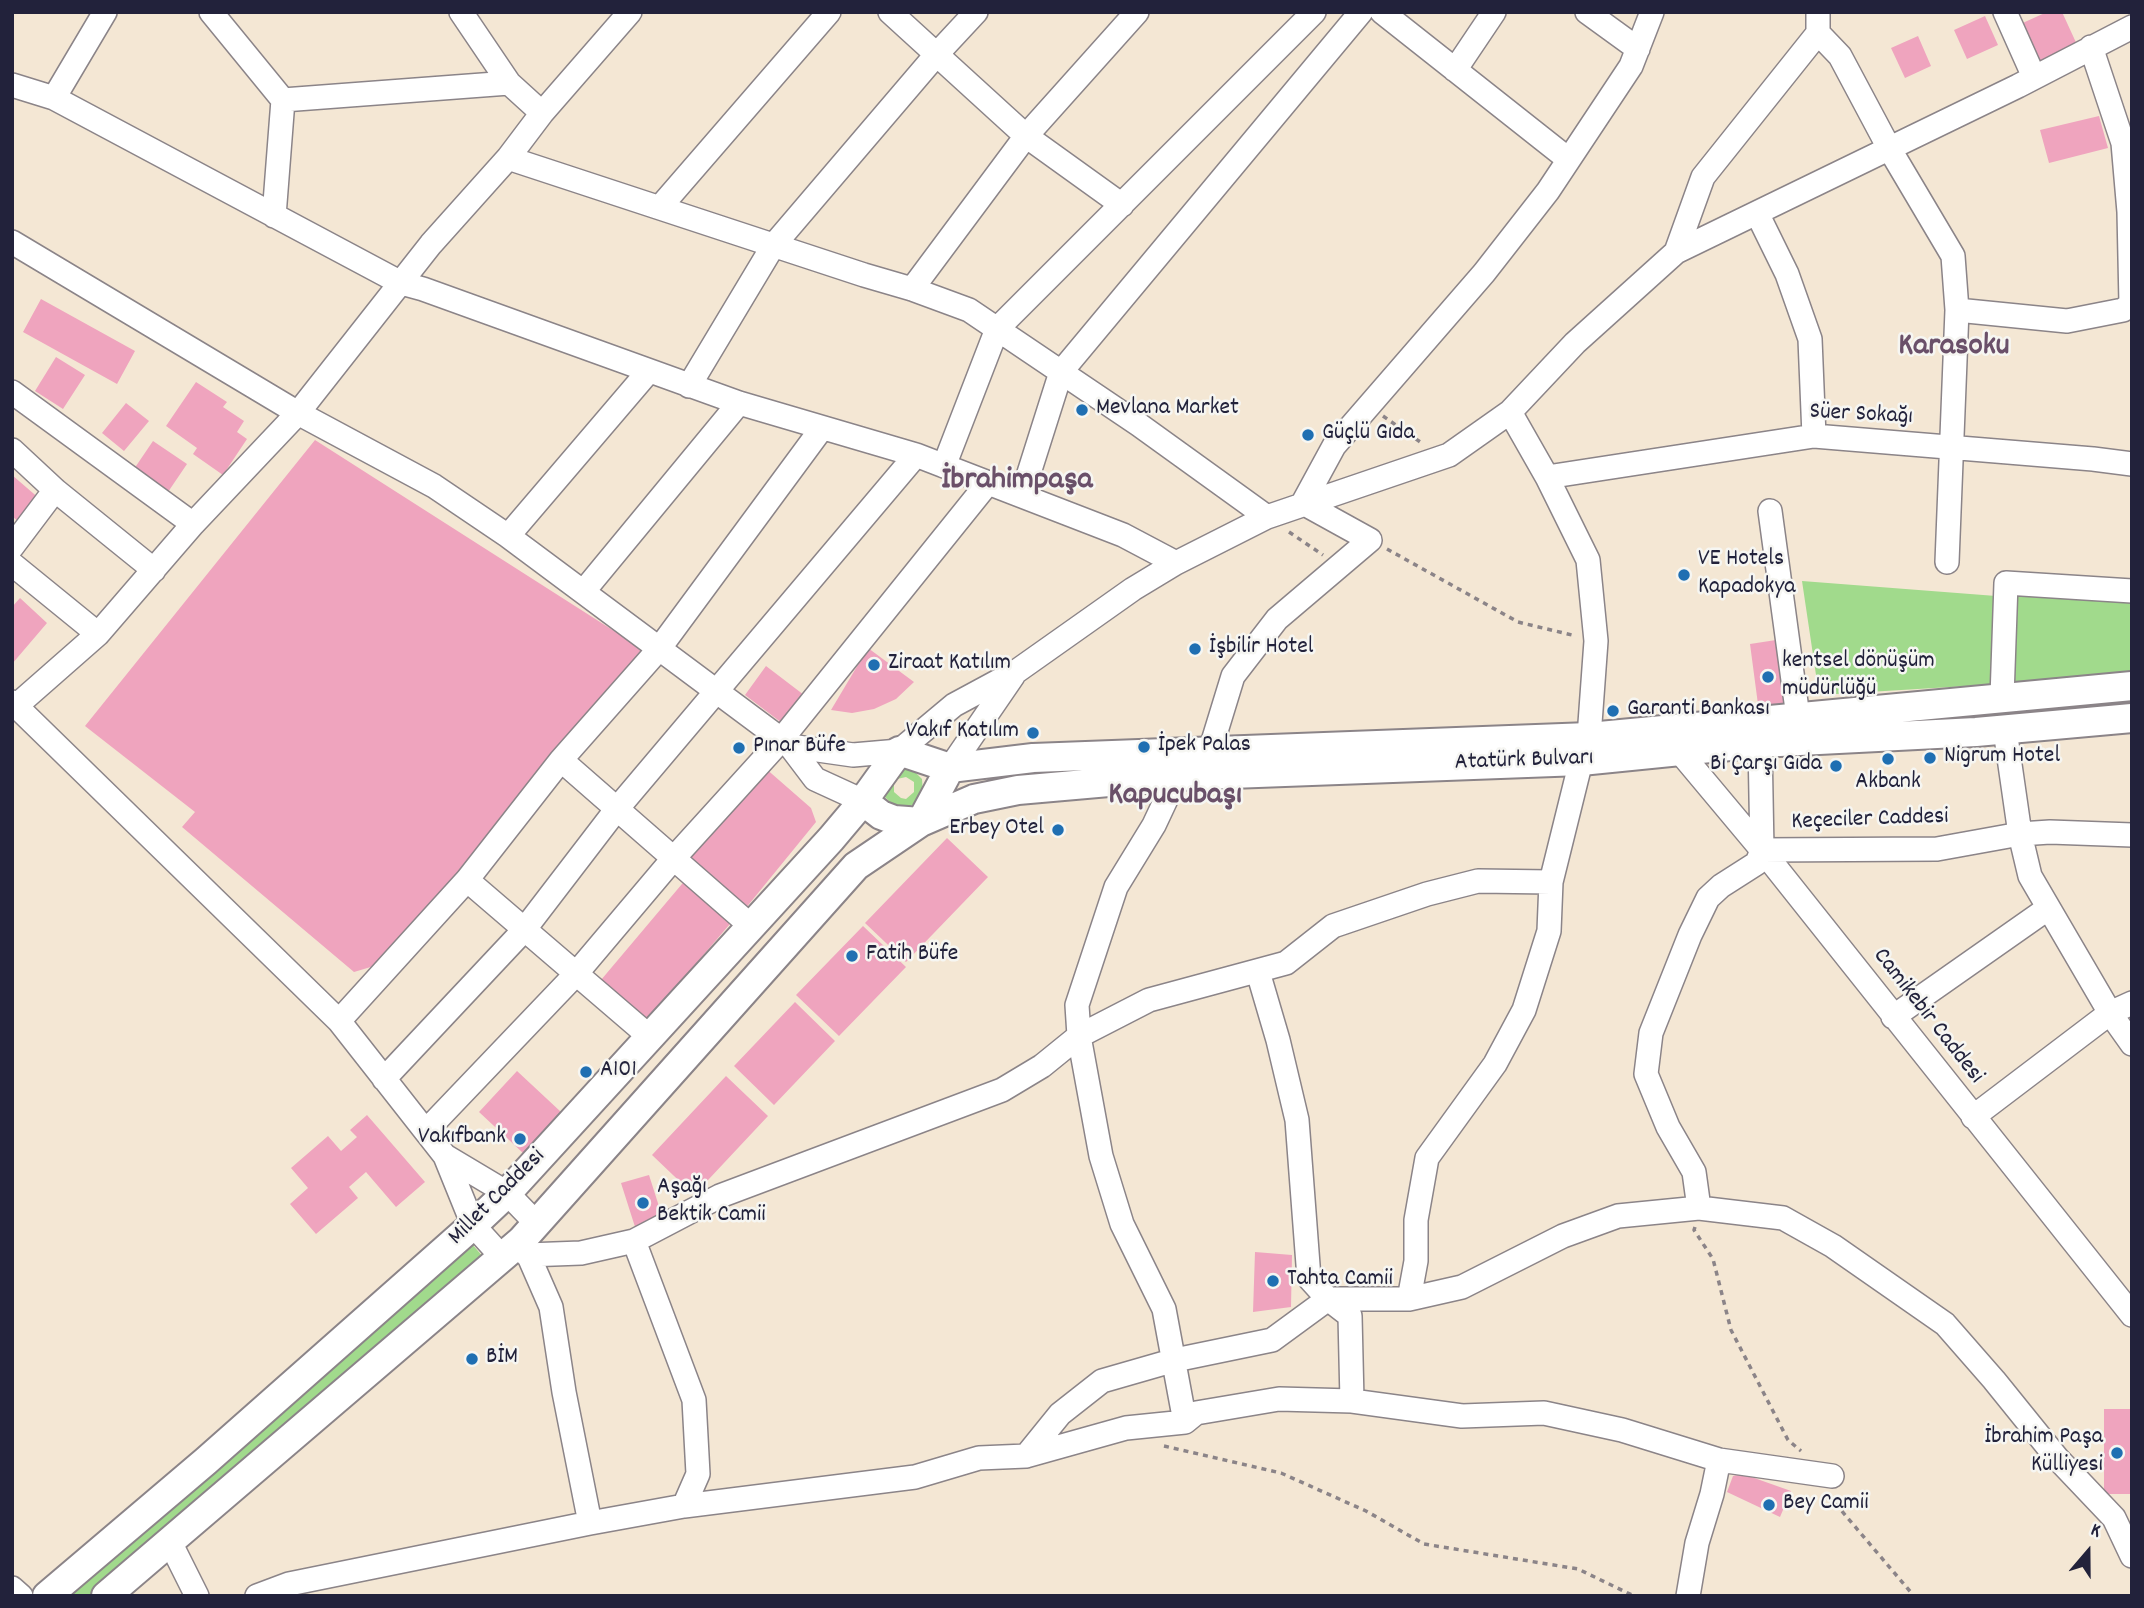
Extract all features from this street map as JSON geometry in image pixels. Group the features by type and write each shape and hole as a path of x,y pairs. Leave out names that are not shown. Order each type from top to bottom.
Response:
{"main road":[{"name":"Atatürk Bulvarı","path":"921,822 974,799 1017,790 1177,776 1585,749 1798,716 2132,686"},
{"path":"2002,697 2006,730"},
{"name":"Atatürk Bulvarı","path":"950,768 1033,758 1210,751 1585,749 1680,752 1760,743 2006,730 2132,718"},
{"path":"899,751 950,768"},
{"name":"Millet Caddesi","path":"47,1596 206,1461 507,1193 831,839 899,751"},
{"name":"Millet Caddesi","path":"106,1596 522,1244 860,862 921,822 950,768"},
{"path":"863,801 881,815 894,820 921,822"}],"street":[{"path":"54,98 105,12"},
{"path":"211,12 283,100 274,216"},
{"path":"461,12 509,83 542,113"},
{"path":"631,12 542,113 508,158 431,243 298,413 193,524 99,634 14,705 339,1021 445,1156 473,1225 522,1244 581,1253 634,1241 720,1196 1002,1090 1042,1066 1079,1036 1149,1000 1286,963 1333,926 1427,894 1478,881 1551,882"},
{"path":"661,206 829,12"},
{"path":"890,12 1026,136 1122,205"},
{"path":"689,386 773,246 976,12"},
{"path":"912,289 1026,136 1137,12"},
{"path":"944,466 997,329 1314,12"},
{"path":"1022,495 1060,372 1361,12"},
{"path":"1382,12 1568,159"},
{"path":"1455,70 1494,12"},
{"path":"1587,12 1638,49"},
{"path":"1303,503 1334,446 1485,273 1548,191 1631,66 1652,12"},
{"path":"2005,12 2034,78"},
{"path":"1676,252 1703,177 1818,23 1840,56 1889,148 1952,256 1957,310 1947,562"},
{"path":"785,743 853,755 899,751 954,705 1017,671 1133,589 1176,564 1267,517 1449,455 1510,412 1575,344 1676,252 2034,78 2091,47 2123,23"},
{"path":"1957,310 2067,321 2123,310 2131,304 2129,212 2123,143 2091,47"},
{"path":"283,100 509,83"},
{"path":"12,85 54,98 401,283 739,403 916,455 1123,535 1176,564"},
{"path":"508,158 661,206 969,310 1138,424 1267,517"},
{"path":"1757,213 1787,274 1811,339 1814,436"},
{"path":"12,242 298,413 434,486 508,536 785,743 815,779 863,801"},
{"path":"508,536 648,372"},
{"path":"12,393 193,524"},
{"path":"583,592 739,403"},
{"path":"1409,1299 1416,1261 1416,1220 1427,1158 1495,1064 1524,1010 1549,931 1551,882 1585,749 1597,640 1588,560 1547,477 1510,412"},
{"path":"339,1021 467,880 561,760 659,649 822,428"},
{"name":"Süer Sokağı","path":"1547,477 1814,436 2132,464"},
{"path":"12,450 54,490 153,570"},
{"path":"384,1079 524,930 616,810 916,455"},
{"path":"425,1131 575,975 673,859 785,743 987,484"},
{"path":"12,547 54,490"},
{"path":"1210,751 1233,676 1277,619 1370,540 1303,503"},
{"path":"1770,511 1798,716"},
{"path":"12,564 99,634"},
{"path":"2002,697 2006,583 2132,591"},
{"path":"950,768 1017,671"},
{"path":"2006,730 2020,834 2030,876 2109,1013 2132,1044"},
{"path":"1699,1208 1694,1172 1668,1127 1646,1074 1651,1033 1690,935 1708,898 1721,886 1757,863 1762,850 1760,743"},
{"name":"Camikebir Caddesi","path":"1680,752 1762,850 2131,1315"},
{"path":"561,760 751,926"},
{"path":"1177,776 1154,825 1116,887 1077,1005 1079,1036 1101,1156 1122,1224 1164,1310 1185,1422"},
{"name":"Keçeciler Caddesi","path":"1762,850 1937,849 2020,834 2050,832 2132,835"},
{"path":"467,880 650,1037"},
{"path":"1893,1017 2047,909"},
{"path":"1258,972 1297,1120 1309,1278 1328,1299 1350,1317 1352,1401"},
{"path":"1973,1117 2109,1013 2132,1003"},
{"path":"445,1156 507,1193 522,1244 551,1307 564,1392 590,1523"},
{"path":"1026,1456 1060,1414 1102,1381 1175,1360 1272,1340 1328,1299 1409,1299 1462,1287 1563,1236 1618,1216 1699,1208 1783,1219 1833,1246 1945,1324 2057,1458 2115,1518 2132,1556"},
{"path":"634,1241 694,1399 698,1475 684,1506"},
{"path":"257,1596 289,1584 590,1523 684,1506 915,1477 979,1458 1026,1456 1126,1428 1185,1422 1196,1413 1279,1399 1352,1401 1462,1416 1544,1413 1622,1430 1720,1460 1832,1476"},
{"path":"1688,1596 1697,1542 1720,1460"},
{"path":"170,1542 197,1596"},
{"path":"12,1588 21,1596"}],"path":[{"path":"1370,406 1441,457"},
{"path":"1267,517 1339,565"},
{"path":"1370,540 1518,622 1597,640"},
{"path":"1699,1208 1694,1230 1713,1259 1731,1330 1788,1440 1805,1455"},
{"path":"1163,1445 1281,1473 1367,1511 1424,1544 1578,1569 1634,1596"},
{"path":"1832,1476 1829,1496 1914,1596"}],"green space":[{"path":"1802,581 1996,596 2132,600 2132,676 1819,695"},
{"path":"898,768 912,769 922,779 923,794 908,808 894,806 884,796 883,790","holes":["906,777 914,782 914,792 906,799 894,792 897,779"]},
{"path":"472,1244 484,1258 94,1596 70,1596 282,1412"}],"building":[{"path":"2047,12 2062,12 2079,49 2036,69 2016,26"},
{"path":"1985,16 1998,45 1967,59 1954,30"},
{"path":"1918,36 1931,66 1905,78 1891,48"},
{"path":"2099,116 2108,148 2049,163 2040,130"},
{"path":"41,299 135,351 117,384 23,332"},
{"path":"56,357 85,375 63,409 35,391"},
{"path":"196,382 227,402 223,407 244,421 237,432 247,439 223,475 193,454 197,448 166,426"},
{"path":"126,403 149,421 124,451 102,433"},
{"path":"315,440 647,652 384,963 354,972 182,827 195,812 85,726"},
{"path":"153,441 187,464 168,492 134,469"},
{"path":"12,475 41,500 20,523 12,516"},
{"path":"20,598 47,623 12,664 12,607"},
{"name":"kentsel dönüşüm müdürlüğü","path":"1776,640 1785,709 1759,712 1750,644"},
{"name":"Ziraat Katılım","path":"868,648 914,682 896,699 874,709 852,713 831,710"},
{"path":"766,666 804,695 782,723 745,695"},
{"path":"764,767 811,808 816,822 745,909 687,862"},
{"path":"947,838 988,877 906,962 865,923"},
{"path":"687,878 735,918 648,1020 601,980"},
{"path":"863,926 906,967 839,1036 796,995"},
{"path":"795,1002 835,1041 774,1105 734,1066"},
{"path":"517,1071 561,1112 523,1153 479,1112"},
{"path":"726,1076 768,1116 694,1195 652,1155"},
{"path":"367,1115 425,1182 396,1207 366,1172 349,1187 358,1198 316,1234 290,1204 308,1188 291,1168 328,1136 341,1151 357,1137 350,1130"},
{"name":"Aşağı Bektik Camii","path":"649,1175 664,1222 636,1230 621,1183"},
{"name":"Tahta Camii","path":"1255,1252 1292,1255 1291,1307 1253,1312"},
{"name":"İbrahim Paşa Külliyesi","path":"2104,1409 2132,1409 2132,1494 2104,1494"},
{"name":"Bey Camii","path":"1743,1474 1791,1491 1780,1517 1727,1492 1733,1476"}],"place":[{"name":"Mevlana Market","path":"1082,410"},
{"name":"Güçlü Gıda","path":"1308,435"},
{"name":"VE Hotels Kapadokya","path":"1684,575"},
{"name":"İşbilir Hotel","path":"1195,649"},
{"name":"Ziraat Katılım","path":"874,665"},
{"name":"kentsel dönüşüm müdürlüğü","path":"1768,677"},
{"name":"Garanti Bankası","path":"1613,711"},
{"name":"Vakıf Katılım","path":"1033,733"},
{"name":"İpek Palas","path":"1144,747"},
{"name":"Pınar Büfe","path":"739,748"},
{"name":"Nigrum Hotel","path":"1930,758"},
{"name":"Akbank","path":"1888,759"},
{"name":"Bi Çarşı Gıda","path":"1836,766"},
{"name":"Erbey Otel","path":"1058,830"},
{"name":"Fatih Büfe","path":"852,956"},
{"name":"A101","path":"586,1072"},
{"name":"Vakıfbank","path":"520,1139"},
{"name":"Aşağı Bektik Camii","path":"643,1203"},
{"name":"Tahta Camii","path":"1273,1281"},
{"name":"BİM","path":"472,1359"},
{"name":"İbrahim Paşa Külliyesi","path":"2117,1453"},
{"name":"Bey Camii","path":"1769,1505"}],"district":[{"name":"Karasoku","path":"1954,349"},
{"name":"İbrahimpaşa","path":"1017,483"},
{"name":"Kapucubaşı","path":"1175,798"}]}
